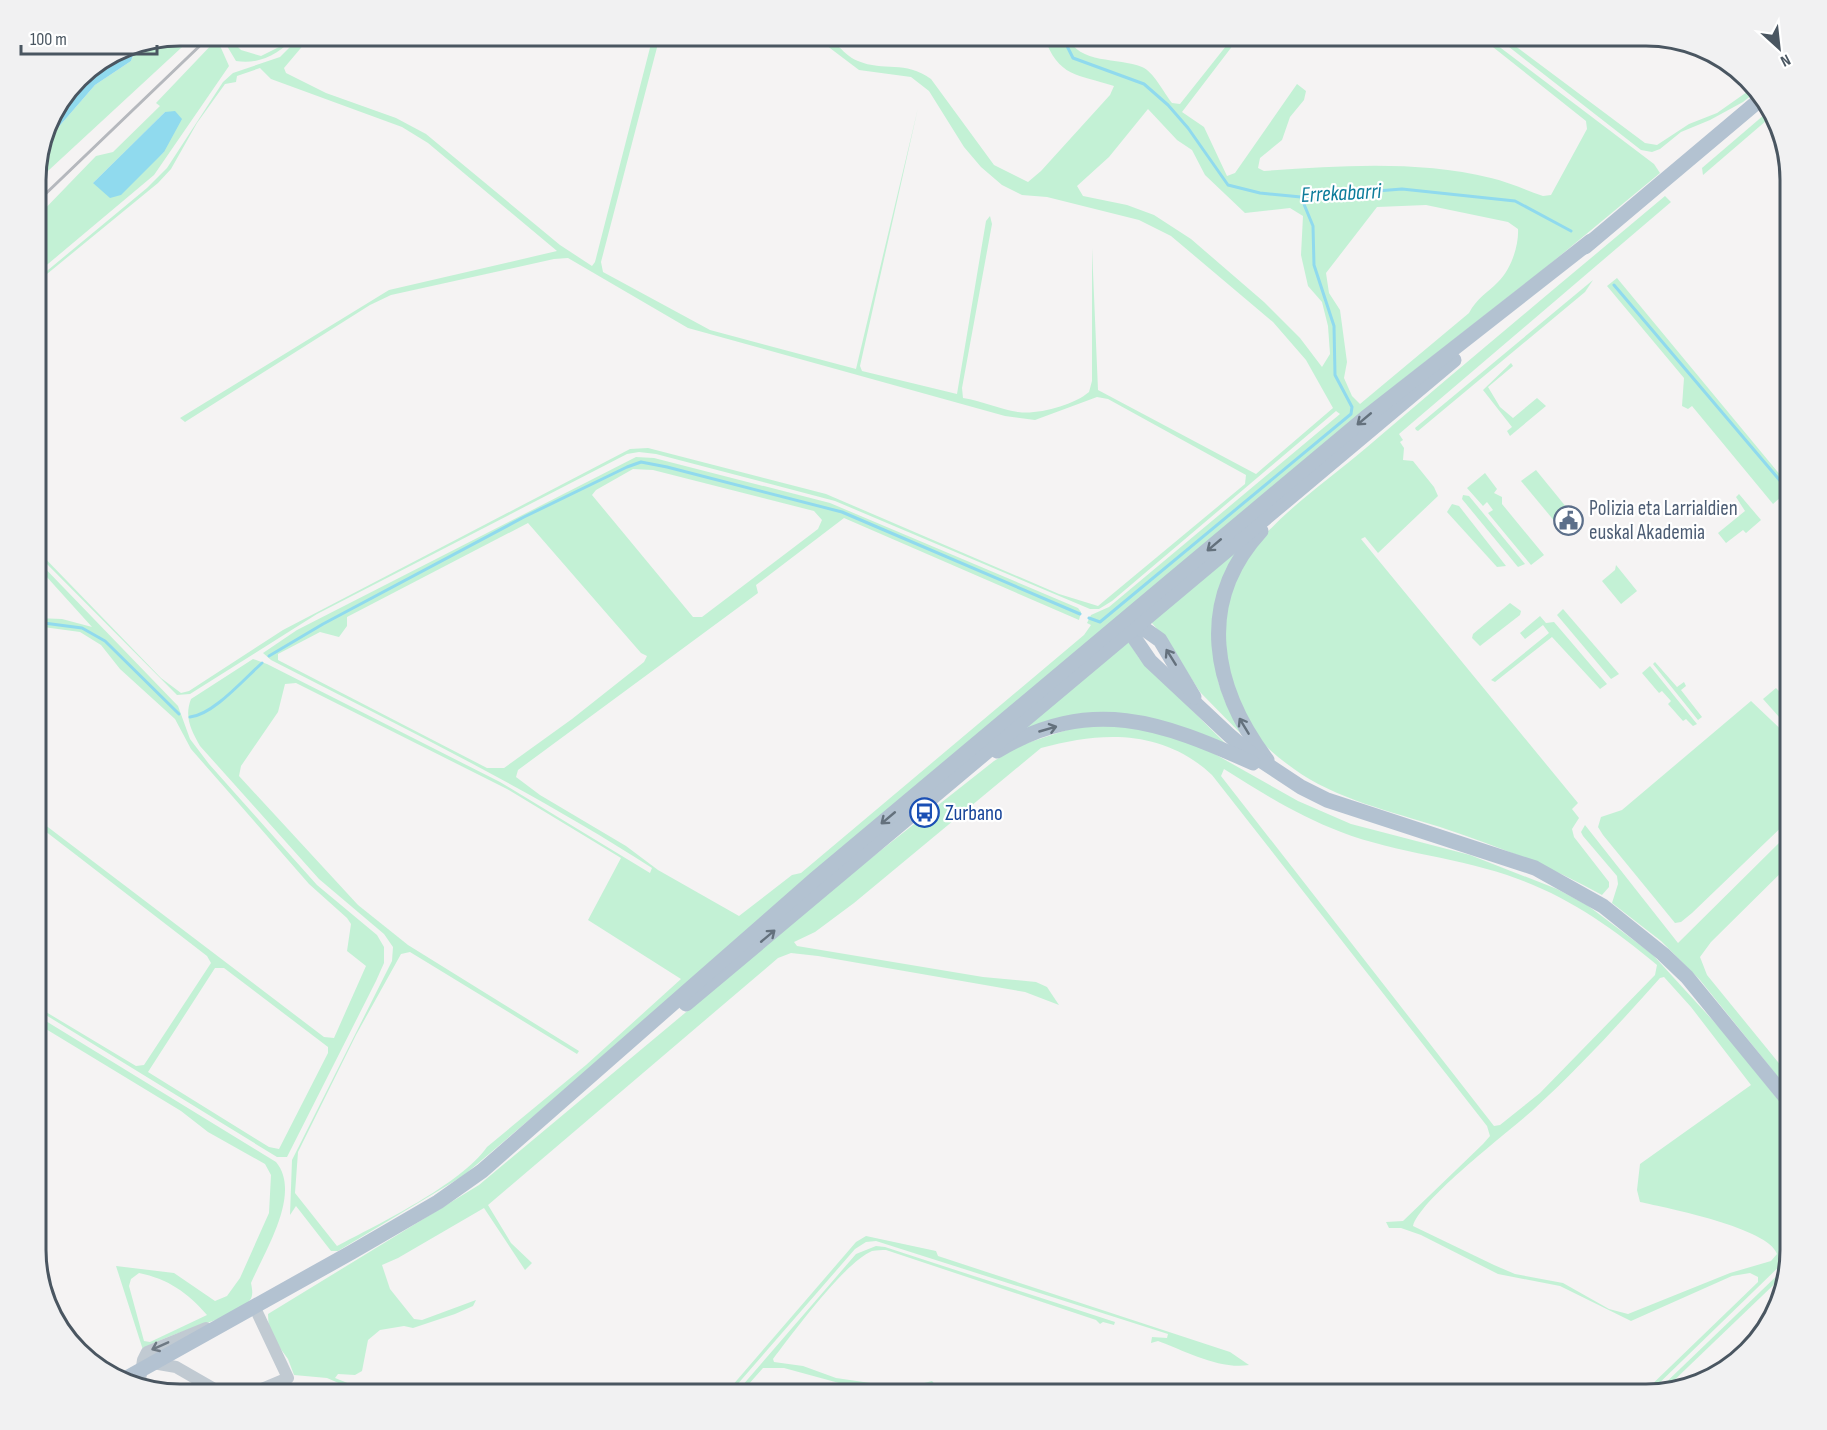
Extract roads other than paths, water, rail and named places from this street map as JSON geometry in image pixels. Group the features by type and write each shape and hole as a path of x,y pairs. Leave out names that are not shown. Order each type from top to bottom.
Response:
{"main road":[{"path":"576,1091 815,879 1156,593 1374,411 1591,241 1756,103"},
{"path":"133,1374 255,1308 463,1186 576,1091 731,967 1545,284 1591,241"},
{"path":"1278,774 1244,727 1226,688 1218,644 1219,621 1232,574 1244,553 1258,533 1303,487"},
{"path":"1156,593 1138,616 1134,629 1141,651 1251,754 1278,774"},
{"path":"1063,672 1108,639 1123,631 1143,628 1160,640 1196,702"},
{"path":"942,788 1024,736 1052,727 1111,719 1162,725 1278,774 1327,801 1534,868 1603,906 1638,932 1687,977 1780,1091"}],"street":[{"path":"255,1308 288,1378 274,1384"},
{"path":"143,1378 148,1366 176,1367 206,1384"}],"water":[{"path":"133,56 131,61 95,85 57,129 64,113 86,86 106,69"},
{"path":"175,111 182,119 164,152 121,195 110,198 93,183 165,112"}],"waterway":[{"name":"Errekabarri","path":"1067,46 1073,58 1144,84 1168,105 1188,128 1228,185 1260,193 1301,197 1402,189 1515,201 1571,231"},
{"path":"1089,618 1100,622 1351,414 1352,407 1335,375 1334,326 1314,265 1313,226 1301,197"},
{"name":"Errekabarri","path":"1614,285 1780,481"},
{"path":"269,656 323,624 524,517 641,462 842,512 1080,614"},
{"path":"47,623 82,628 105,641 179,714"},
{"path":"190,717 199,715 218,703 262,663"}],"railway":[{"path":"47,192 199,47"}],"place":[{"name":"Polizia eta Larrialdien euskal Akademia","path":"1568,520"},
{"name":"Zurbano","path":"924,813"}]}
